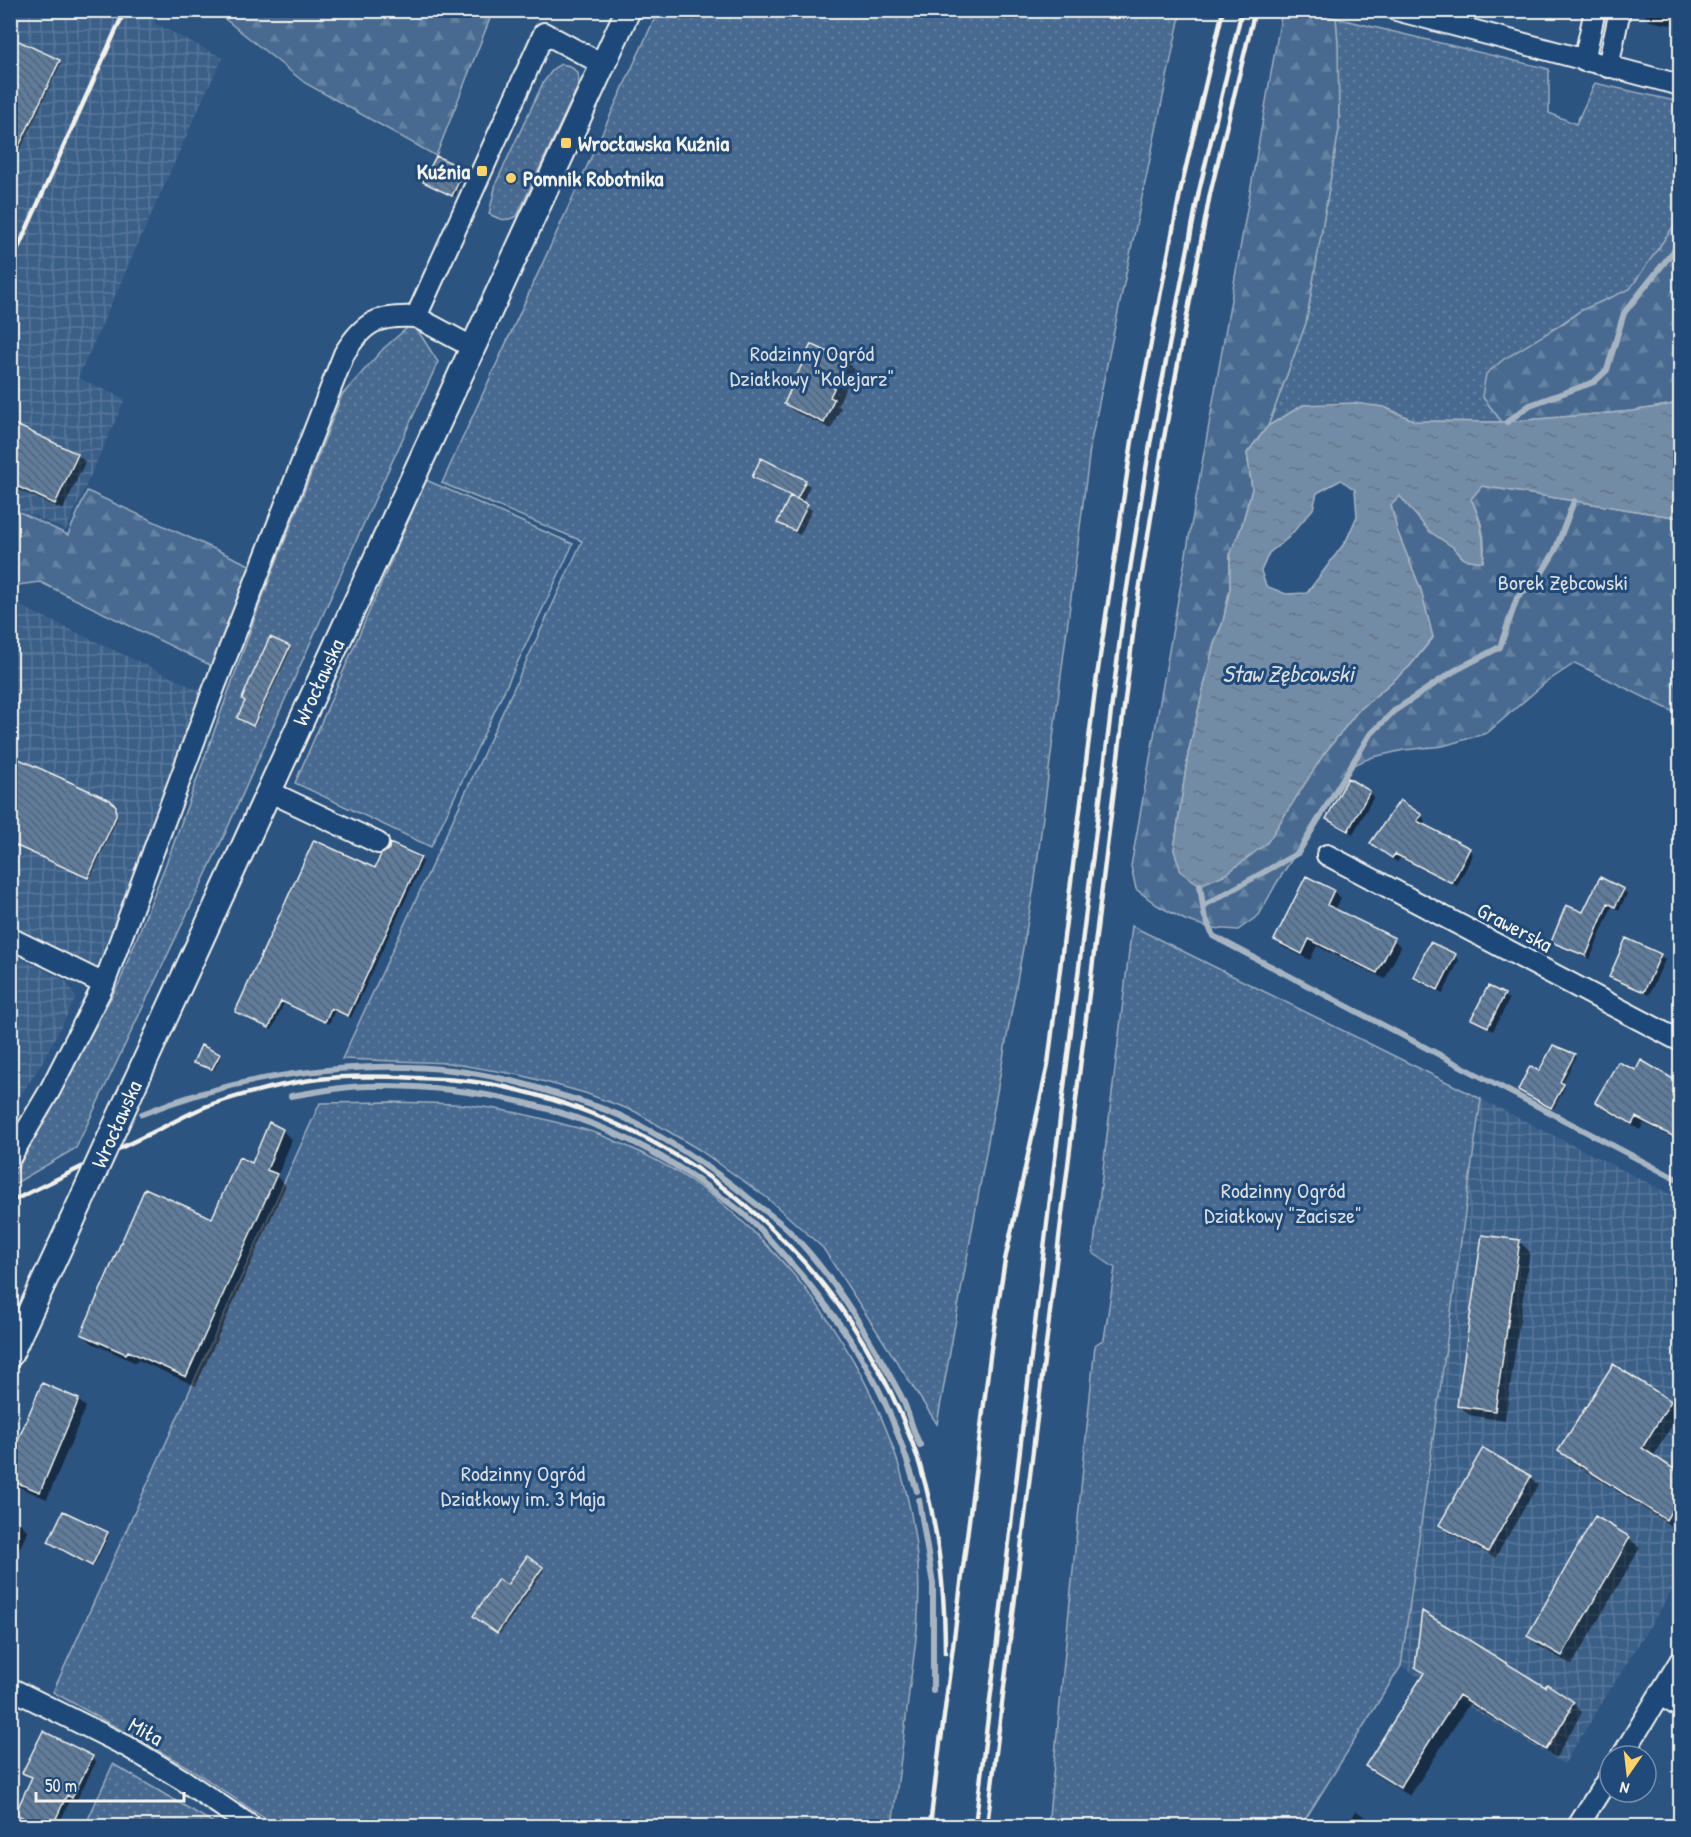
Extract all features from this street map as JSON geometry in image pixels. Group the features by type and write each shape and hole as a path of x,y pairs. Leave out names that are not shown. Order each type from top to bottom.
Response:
{"main road":[{"name":"Wrocławska","path":"10,1355 628,10"}],"street":[{"path":"1396,10 1608,68 1680,85"},
{"path":"1584,61 1594,10"},
{"path":"1608,68 1620,10"},
{"path":"416,317 544,33 602,64"},
{"path":"10,1158 49,1092 104,984 207,707 344,354 355,335 372,321 401,316 416,317 472,347"},
{"path":"268,791 378,843"},
{"name":"Grawerska","path":"1327,855 1680,1041"},
{"path":"10,938 104,984"},
{"path":"1629,1744 1680,1661"},
{"name":"Miła","path":"10,1688 128,1747 183,1780 251,1827"},
{"path":"1660,1695 1680,1707"},
{"path":"1578,1827 1598,1794"}],"shaded area":[{"path":"11,11 160,11 154,23 223,58 78,378 125,399 66,530 11,506"},
{"path":"10,601 211,696 104,984 11,938"},
{"path":"11,954 66,981 76,998 40,1066 11,1110"},
{"path":"1481,1099 1680,1199 1680,1578 1564,1764 1401,1666"}],"green space":[{"path":"215,11 493,11 436,156 305,83"},
{"name":"Rodzinny Ogród Działkowy \"Kolejarz\"","path":"658,11 1181,11 1091,441 1034,887 937,1424 823,1248 766,1197 698,1149 636,1112 585,1093 520,1075 449,1063 342,1059 582,541 442,483"},
{"name":"Borek Zębcowski","path":"1282,11 1304,11 1336,18 1339,129 1306,323 1268,426 1247,453 1252,489 1241,528 1230,555 1230,588 1188,754 1174,850 1324,754 1357,712 1409,667 1433,638 1421,590 1396,530 1391,505 1400,496 1429,531 1453,547 1464,559 1483,562 1482,529 1471,499 1481,486 1680,518 1680,563 1673,591 1680,604 1680,715 1575,663 1545,683 1487,733 1443,746 1404,750 1373,757 1348,767 1259,915 1238,930 1211,928 1185,920 1157,905 1136,889 1131,866"},
{"path":"1336,18 1549,69 1549,113 1576,124 1595,83 1680,102 1680,217 1631,289 1580,311 1539,339 1482,396 1502,422 1415,421 1384,407 1303,405 1268,426 1306,323 1339,129"},
{"path":"561,64 570,66 578,73 579,84 517,216 506,220 497,218 489,214 496,183 543,83 554,68"},
{"path":"1680,217 1680,403 1633,411 1502,422 1482,396 1486,374 1504,359 1580,311 1630,289"},
{"path":"413,323 438,362 223,838 76,1148 11,1186 11,1181 120,981 171,851 260,604 342,395 384,348"},
{"path":"426,480 573,544 431,847 295,783"},
{"path":"87,491 254,567 214,667 40,582 11,586 11,508 68,535"},
{"name":"Rodzinny Ogród Działkowy \"Zacisze\"","path":"1132,926 1481,1099 1401,1666 1301,1826 1048,1826 1095,1345 1104,1339 1115,1268 1093,1253"},
{"name":"Rodzinny Ogród Działkowy im. 3 Maja","path":"390,1102 469,1105 518,1113 592,1132 652,1158 685,1177 731,1211 802,1285 833,1327 859,1371 882,1418 899,1466 911,1516 918,1567 917,1630 892,1826 276,1826 191,1769 53,1692 320,1103"},
{"path":"113,1764 125,1771 219,1826 85,1826"}],"water":[{"name":"Staw Zębcowski","path":"1354,403 1384,407 1415,421 1502,422 1633,411 1680,403 1680,518 1482,486 1471,499 1482,529 1483,562 1464,559 1453,547 1429,531 1400,496 1391,505 1397,530 1421,590 1433,637 1409,667 1357,712 1324,754 1267,843 1226,874 1200,885 1181,872 1174,850 1188,754 1230,588 1230,555 1241,528 1252,489 1247,453 1268,426 1303,405","holes":["1341,480 1355,490 1357,516 1346,541 1307,593 1286,594 1266,586 1261,571 1269,553 1288,538 1313,509 1317,493"]}],"building":[{"path":"10,37 60,60 10,165"},
{"path":"436,156 465,169 452,196 423,182"},
{"path":"811,344 847,361 830,397 834,399 824,423 784,404"},
{"path":"10,422 78,454 55,504 10,483"},
{"path":"761,458 806,480 797,499 752,477"},
{"path":"790,496 808,504 795,531 777,523"},
{"path":"270,637 290,646 253,726 237,718 245,701 242,699"},
{"path":"10,755 110,800 116,806 116,816 88,878 10,843"},
{"path":"1348,778 1370,791 1348,831 1326,819"},
{"path":"1400,800 1422,815 1417,821 1470,848 1452,883 1395,854 1392,858 1370,843"},
{"path":"314,840 375,868 381,854 389,849 390,843 421,857 348,1016 331,1008 325,1022 281,1001 269,1028 235,1012"},
{"path":"1306,876 1334,890 1327,905 1395,938 1377,973 1309,939 1302,954 1274,940"},
{"path":"1600,877 1624,889 1615,907 1608,903 1586,956 1551,942 1566,905 1583,912"},
{"path":"1626,938 1661,954 1644,992 1609,977"},
{"path":"1430,942 1456,954 1438,990 1413,977"},
{"path":"1488,986 1505,994 1488,1027 1471,1019"},
{"path":"201,1045 220,1054 212,1069 193,1063"},
{"path":"1553,1045 1575,1054 1560,1082 1564,1084 1551,1108 1518,1090 1530,1066 1539,1071"},
{"path":"1641,1060 1680,1083 1680,1140 1636,1117 1632,1124 1595,1102 1618,1062 1636,1070"},
{"path":"269,1122 283,1129 267,1170 277,1174 186,1377 128,1351 126,1354 81,1334 145,1188 212,1218 239,1157 252,1163"},
{"path":"1482,1235 1520,1240 1495,1411 1457,1406"},
{"path":"1613,1364 1671,1401 1642,1448 1680,1473 1680,1496 1666,1520 1558,1451"},
{"path":"42,1383 79,1399 40,1492 10,1480 10,1459"},
{"path":"1483,1448 1531,1476 1488,1552 1439,1525"},
{"path":"63,1511 108,1532 92,1566 48,1542"},
{"path":"1595,1516 1630,1537 1562,1656 1527,1636"},
{"path":"527,1556 543,1567 497,1633 473,1616 498,1579 507,1585"},
{"path":"1422,1611 1545,1687 1547,1684 1574,1702 1546,1750 1459,1695 1400,1788 1365,1766 1424,1673 1415,1667"},
{"path":"43,1731 93,1756 72,1798 67,1795 52,1827 30,1827 32,1822 15,1814 32,1777 22,1773"}],"waterway":[{"path":"1507,422 1530,405 1594,382 1607,370 1624,313 1680,243"},
{"path":"1203,906 1298,853 1369,736 1394,711 1454,671 1500,647 1517,598 1540,576 1555,551 1574,501"},
{"path":"1200,885 1204,914 1213,936 1680,1181"},
{"path":"142,1114 183,1099 274,1077 322,1070 370,1067 418,1067 507,1080 616,1114 672,1144 716,1173 779,1222 805,1248 851,1309 877,1353 901,1396 920,1445"},
{"path":"291,1096 368,1086 414,1087 504,1098 591,1123 632,1141 672,1163 733,1205 763,1232 833,1315 878,1387 891,1416 917,1491"},
{"path":"919,1500 933,1584 933,1691"}],"railway":[{"path":"10,266 125,10"},
{"path":"941,1740 992,1341 1005,1260 1048,1064 1096,683 1132,441 1181,188 1223,10"},
{"path":"975,1826 1124,607 1150,444 1199,191 1242,10"},
{"path":"987,1826 1136,610 1163,443 1210,194 1255,10"},
{"path":"10,1202 202,1108 260,1090 324,1078 390,1077 490,1084 570,1106 635,1133 696,1168 752,1211 802,1260 845,1315 882,1376 912,1442 928,1493 941,1573 945,1653"},
{"path":"930,1826 941,1734"}],"place":[{"name":"Wrocławska Kuźnia","path":"566,143"},
{"name":"Kuźnia","path":"482,171"},
{"name":"Pomnik Robotnika","path":"511,178"}]}
